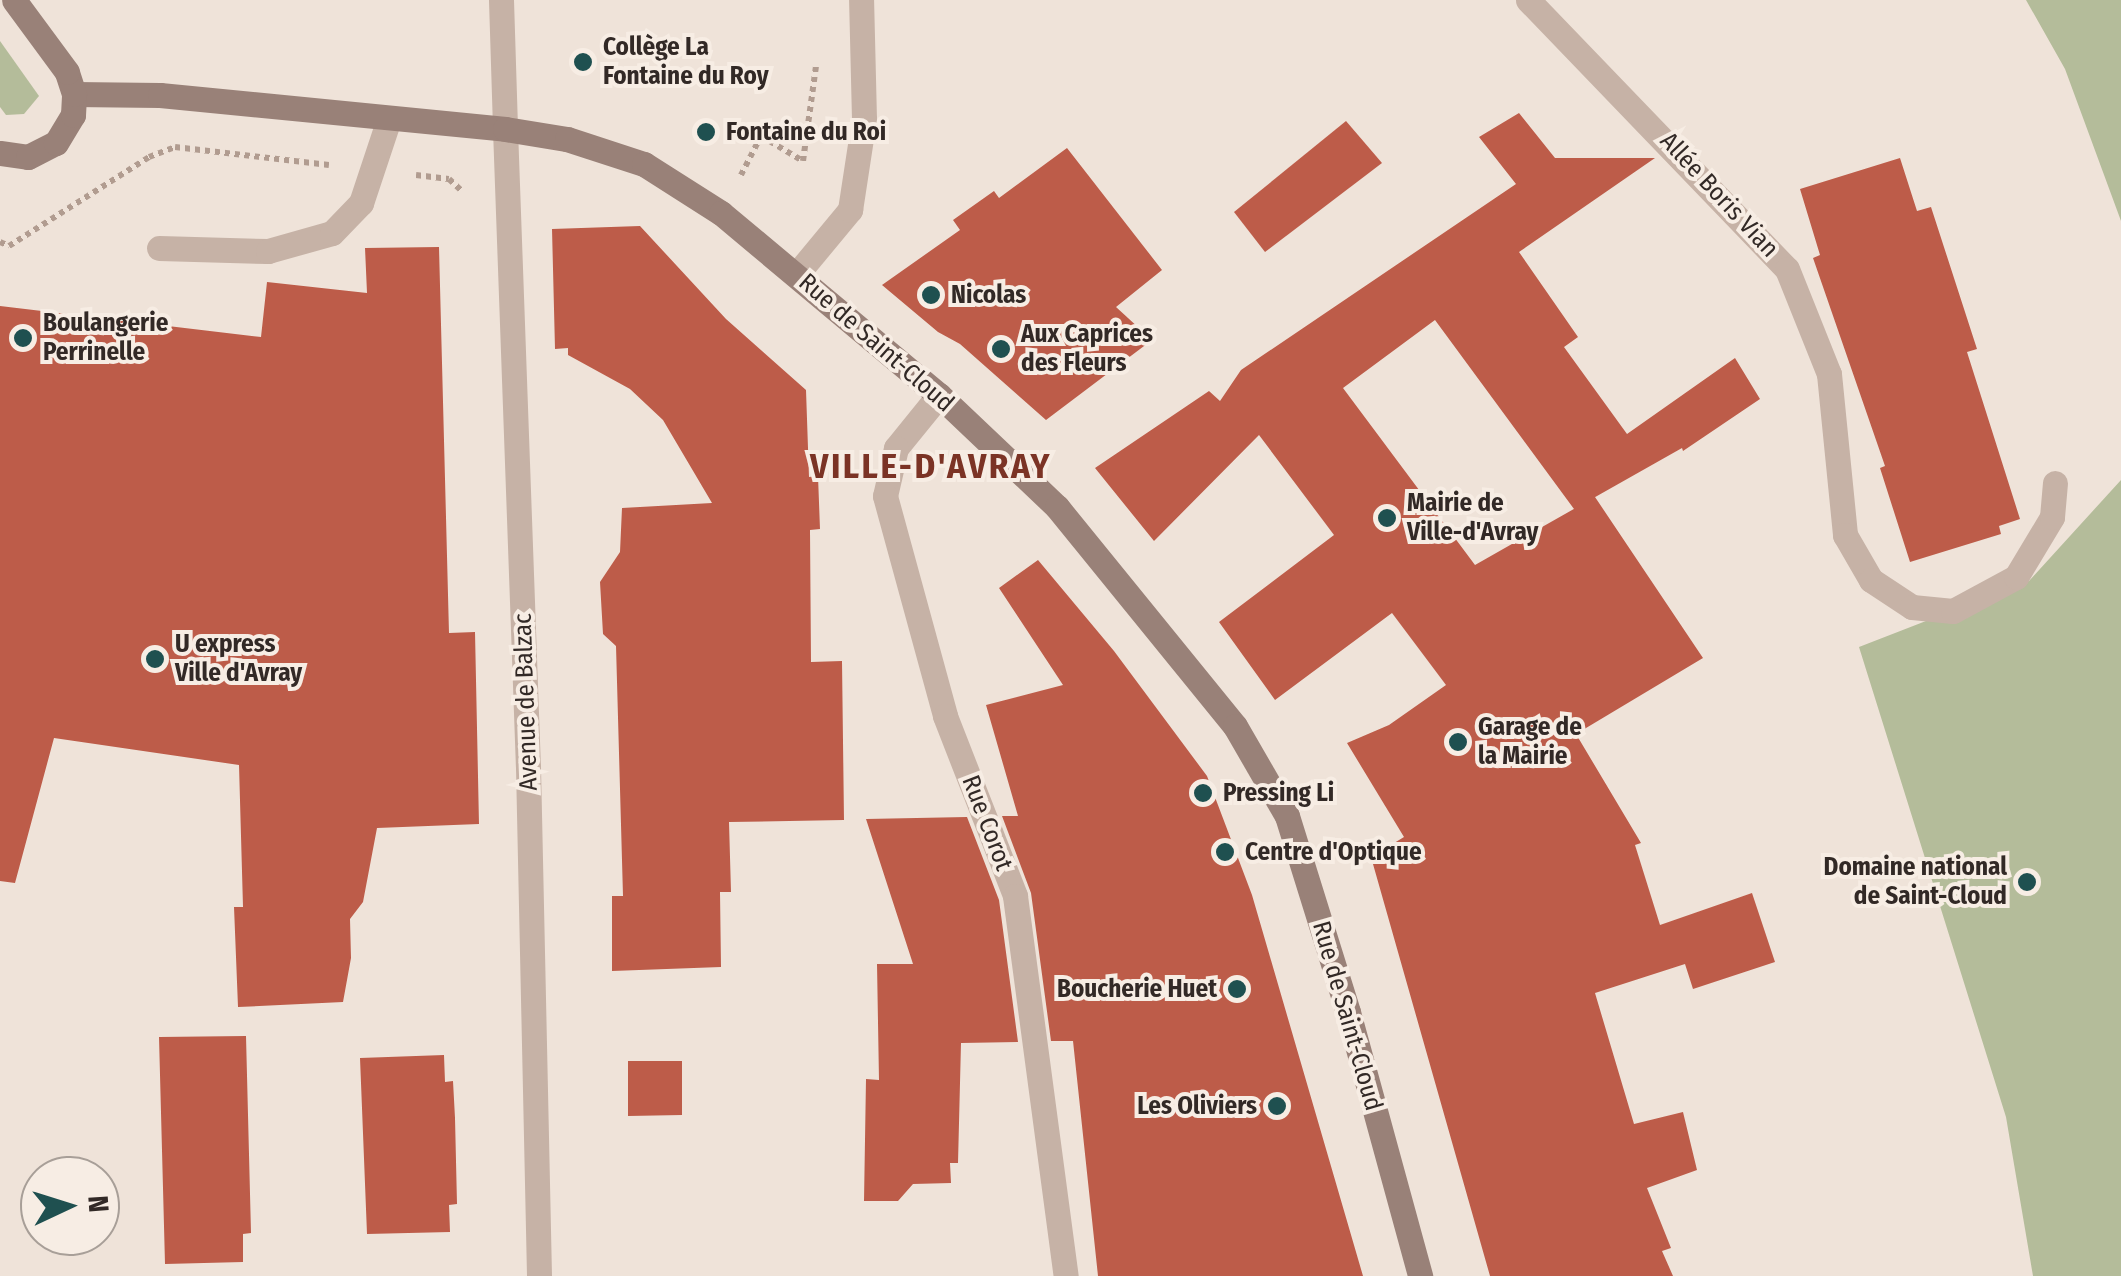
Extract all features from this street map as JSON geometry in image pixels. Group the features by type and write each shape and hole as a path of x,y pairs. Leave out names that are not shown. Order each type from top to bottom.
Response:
{"main road":[{"path":"0,154 28,157 56,143 73,115 74,94 67,72 14,0"},
{"name":"Rue de Saint-Cloud","path":"74,94 160,95 505,129 566,139 644,164 721,213 939,395 1057,507 1235,726 1287,816 1348,1012 1420,1276"}],"street":[{"name":"Avenue de Balzac","path":"501,0 528,748 539,1276"},
{"path":"796,275 850,210 864,119 861,0"},
{"name":"Allée Boris Vian","path":"1528,0 1664,136 1787,269 1829,374 1845,534 1870,580 1912,607 1953,611 2016,577 2052,517 2055,483"},
{"path":"158,248 268,251 332,232 361,203 389,119"},
{"name":"Rue Corot","path":"939,395 896,448 886,496 945,716 1015,896 1066,1276"}],"path":[{"path":"761,136 803,161 816,52"},
{"path":"0,242 8,246 149,156 175,147 448,179 471,198 508,200"}],"green space":[{"path":"2026,0 2121,0 2121,221 2065,69"},
{"path":"0,41 39,96 24,114 6,115 0,107"},
{"name":"Domaine national de Saint-Cloud","path":"2121,480 2121,1276 2033,1276 2006,1117 1859,647 2029,581"}],"building":[{"path":"1519,113 1555,158 1655,158 1519,252 1578,337 1564,347 1627,434 1735,358 1760,399 1683,451 1682,448 1595,497 1703,658 1576,734 1641,843 1635,845 1660,925 1752,893 1775,962 1693,989 1685,964 1595,993 1634,1124 1683,1112 1697,1170 1647,1188 1671,1248 1662,1251 1673,1276 1490,1276 1371,857 1404,837 1347,743 1389,725 1446,685 1392,613 1275,700 1219,622 1334,535 1259,435 1154,541 1095,468 1209,391 1220,401 1241,370 1516,184 1479,137","holes":["1435,320 1574,509 1475,565 1343,388"]},
{"path":"1346,121 1382,163 1265,252 1234,212"},
{"path":"1067,148 1162,270 1116,307 1152,340 1046,420 960,344 938,332 882,285 960,230 953,220 994,191 999,198"},
{"path":"1900,158 1917,211 1931,207 1977,349 1967,352 2020,519 1999,526 2001,534 1910,562 1880,468 1885,466 1813,258 1820,255 1800,189"},
{"path":"640,226 726,319 806,390 809,477 818,476 820,529 810,530 811,662 842,661 844,820 729,822 731,892 720,892 721,967 612,971 612,896 623,896 616,646 603,634 600,582 620,552 622,508 712,503 663,420 630,389 568,355 568,348 555,349 552,229"},
{"path":"439,247 449,633 475,632 479,824 377,828 363,902 350,919 351,958 343,1002 238,1007 234,907 243,907 239,765 54,738 15,883 0,881 0,306 261,337 267,282 367,293 365,248"},
{"path":"1038,560 1114,651 1207,776 1252,895 1363,1276 1098,1276 1073,1041 1051,1041 1031,893 1002,816 1018,816 986,705 1063,685 999,588"},
{"path":"967,817 999,900 1018,1042 961,1043 958,1163 950,1163 951,1183 913,1184 898,1201 864,1201 866,1079 879,1080 877,964 913,964 866,819"},
{"path":"246,1036 251,1233 243,1234 243,1262 165,1264 159,1037"},
{"path":"444,1055 445,1082 453,1081 455,1118 457,1204 449,1205 450,1232 367,1234 360,1058"},
{"path":"628,1061 682,1061 682,1115 628,1116"}],"place":[{"name":"Collège La Fontaine du Roy","path":"583,62"},
{"name":"Fontaine du Roi","path":"706,132"},
{"name":"Nicolas","path":"931,295"},
{"name":"Boulangerie Perrinelle","path":"23,338"},
{"name":"Aux Caprices des Fleurs","path":"1001,349"},
{"name":"Mairie de Ville-d'Avray","path":"1387,518"},
{"name":"U express Ville d'Avray","path":"155,659"},
{"name":"Garage de la Mairie","path":"1458,742"},
{"name":"Pressing Li","path":"1203,793"},
{"name":"Centre d'Optique","path":"1225,852"},
{"name":"Domaine national de Saint-Cloud","path":"2027,882"},
{"name":"Boucherie Huet","path":"1237,989"},
{"name":"Les Oliviers","path":"1277,1106"}],"district":[{"name":"VILLE-D'AVRAY","path":"931,466"}]}
